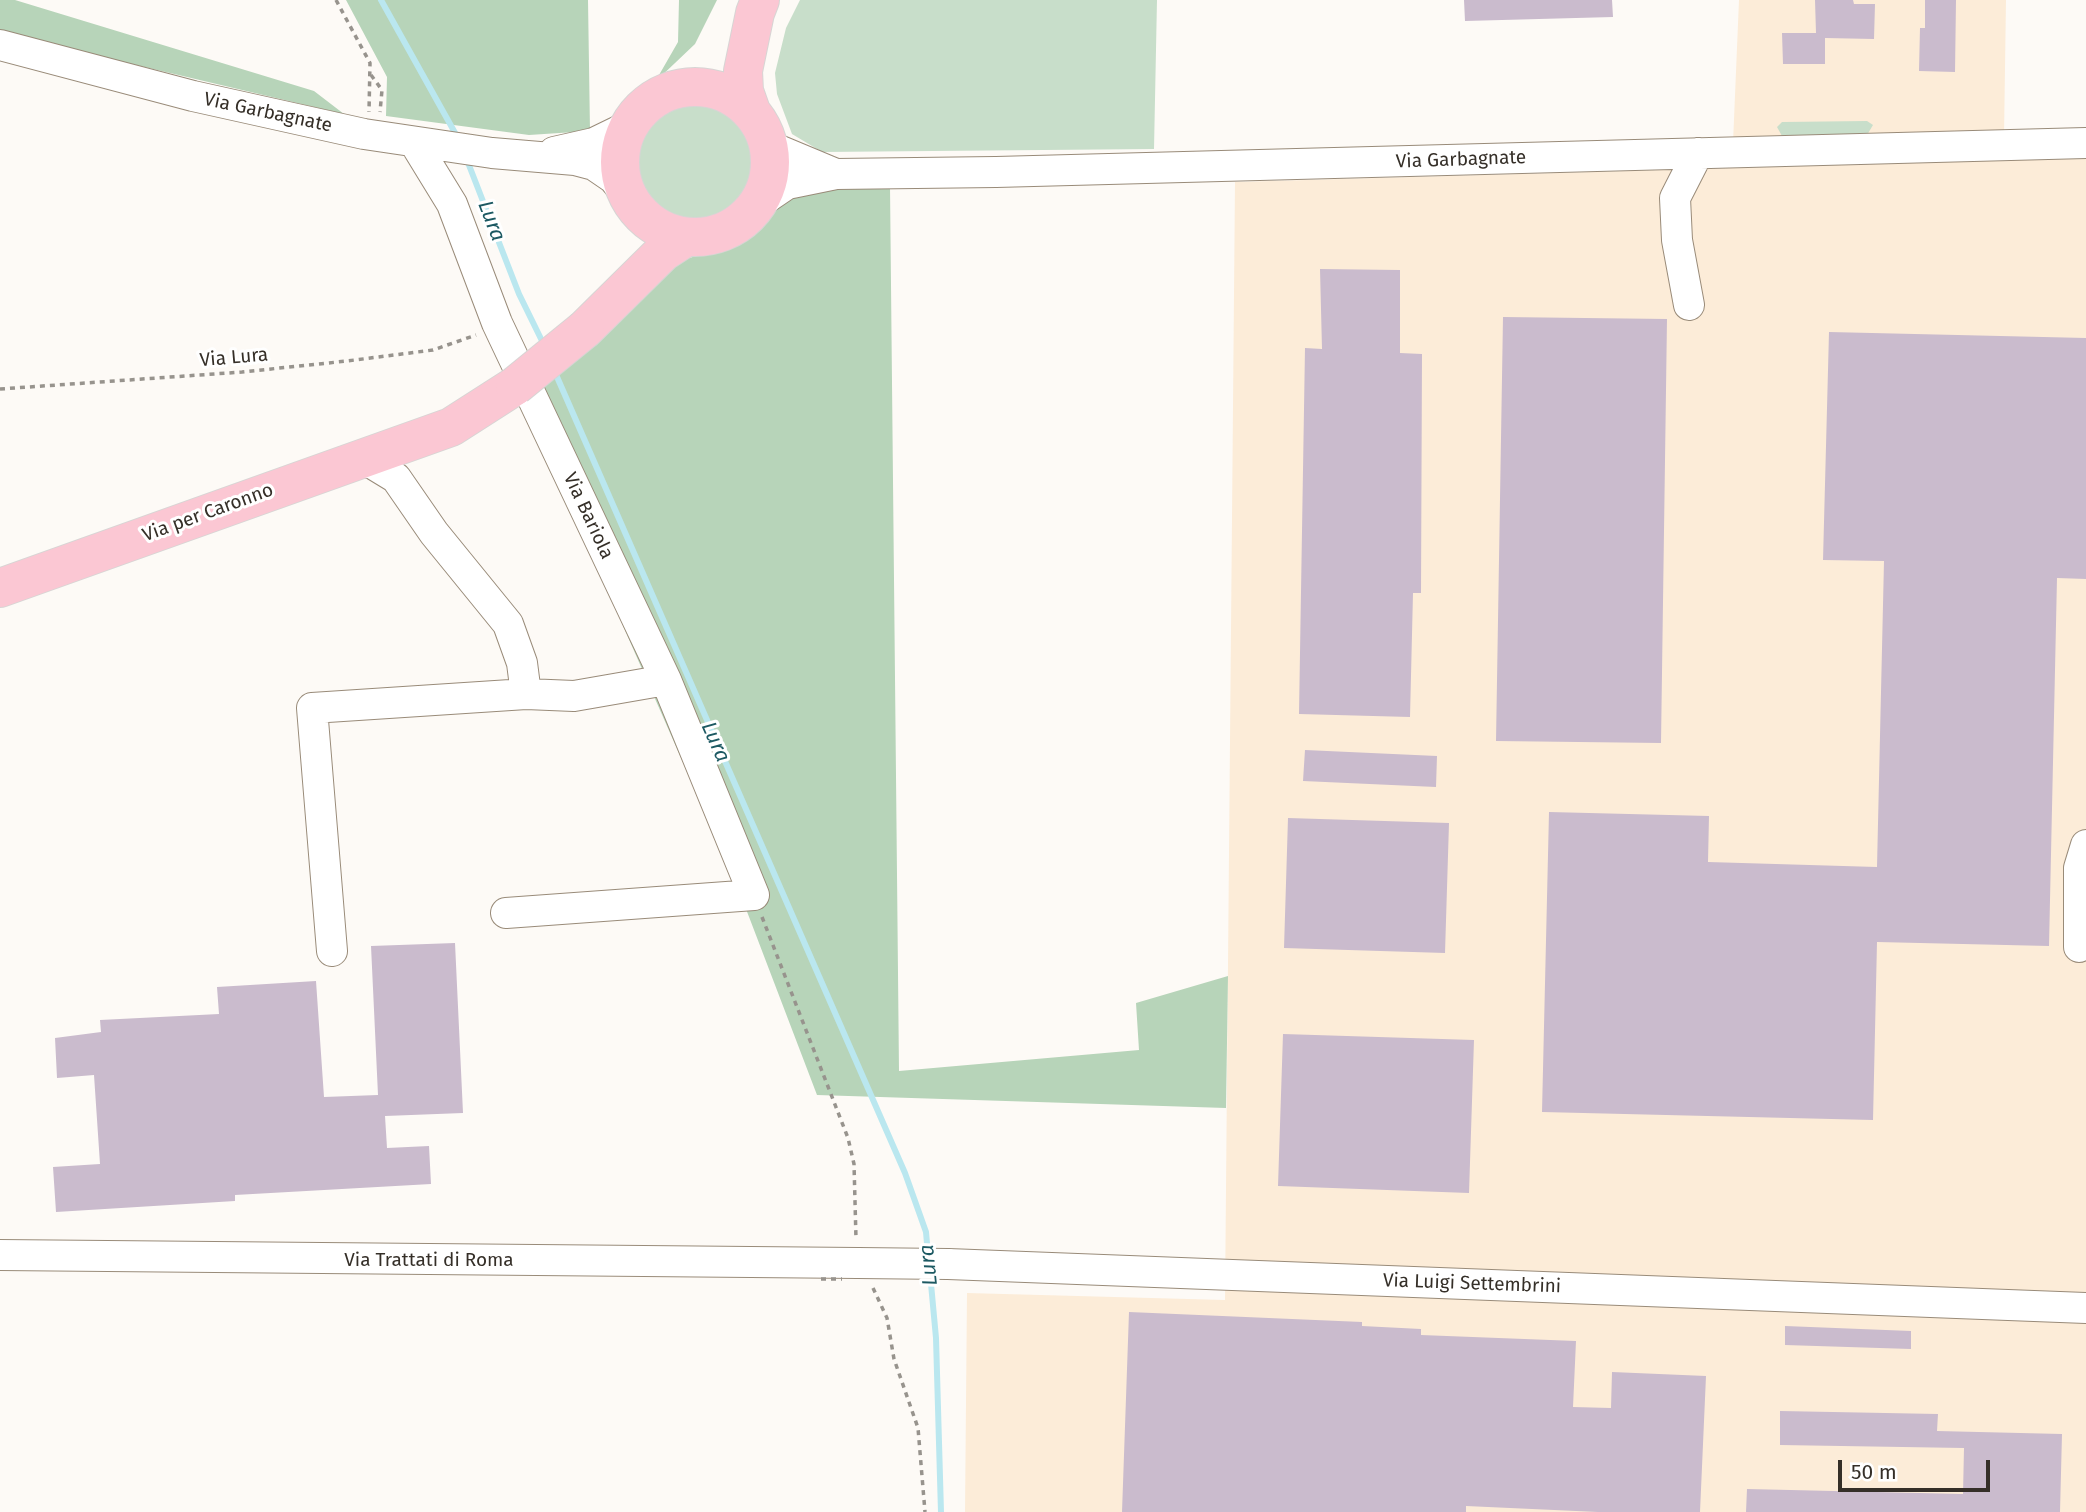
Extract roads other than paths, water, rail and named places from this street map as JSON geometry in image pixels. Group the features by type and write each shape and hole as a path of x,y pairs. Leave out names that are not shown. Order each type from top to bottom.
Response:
{"main road":[{"path":"688,87 706,73 757,6"},
{"path":"628,196 652,224 687,237 708,237 728,230 746,219 759,202 767,185 771,166 769,146 744,91 743,71 757,6"},
{"path":"595,318 632,256 636,236 619,161 629,126 644,106 664,93 688,87 711,88 733,96 751,111"},
{"path":"595,318 663,252 687,237"},
{"name":"Via per Caronno","path":"0,588 451,427 515,386 595,318"}],"street":[{"name":"Via Garbagnate","path":"0,45 192,96 364,134 446,147 540,155 594,165 613,178 628,196"},
{"name":"Via Garbagnate","path":"540,155 594,143 629,126"},
{"name":"Via Bariola","path":"414,142 452,204 497,323 666,680 754,895 506,913"},
{"name":"Via Garbagnate","path":"759,202 787,184 836,174 2086,143"},
{"name":"Via Garbagnate","path":"769,146 836,174"},
{"path":"1689,305 1677,240 1675,198 1698,153"},
{"path":"1641,155 1675,198"},
{"path":"410,498 407,478 416,439"},
{"path":"358,460 386,470 508,624 522,663 526,694"},
{"path":"332,951 312,708 526,694 574,696 666,680"},
{"path":"2079,947 2079,868 2086,845"},
{"name":"Via Trattati di Roma","path":"0,1255 858,1263"},
{"name":"Via Luigi Settembrini","path":"858,1263 948,1264 2086,1308"}],"waterway":[{"name":"Lura","path":"381,0 459,140"},
{"name":"Lura","path":"467,160 519,294 545,347"},
{"name":"Lura","path":"554,370 905,1173 926,1232 928,1255"},
{"name":"Lura","path":"930,1273 936,1338 941,1512"}]}
